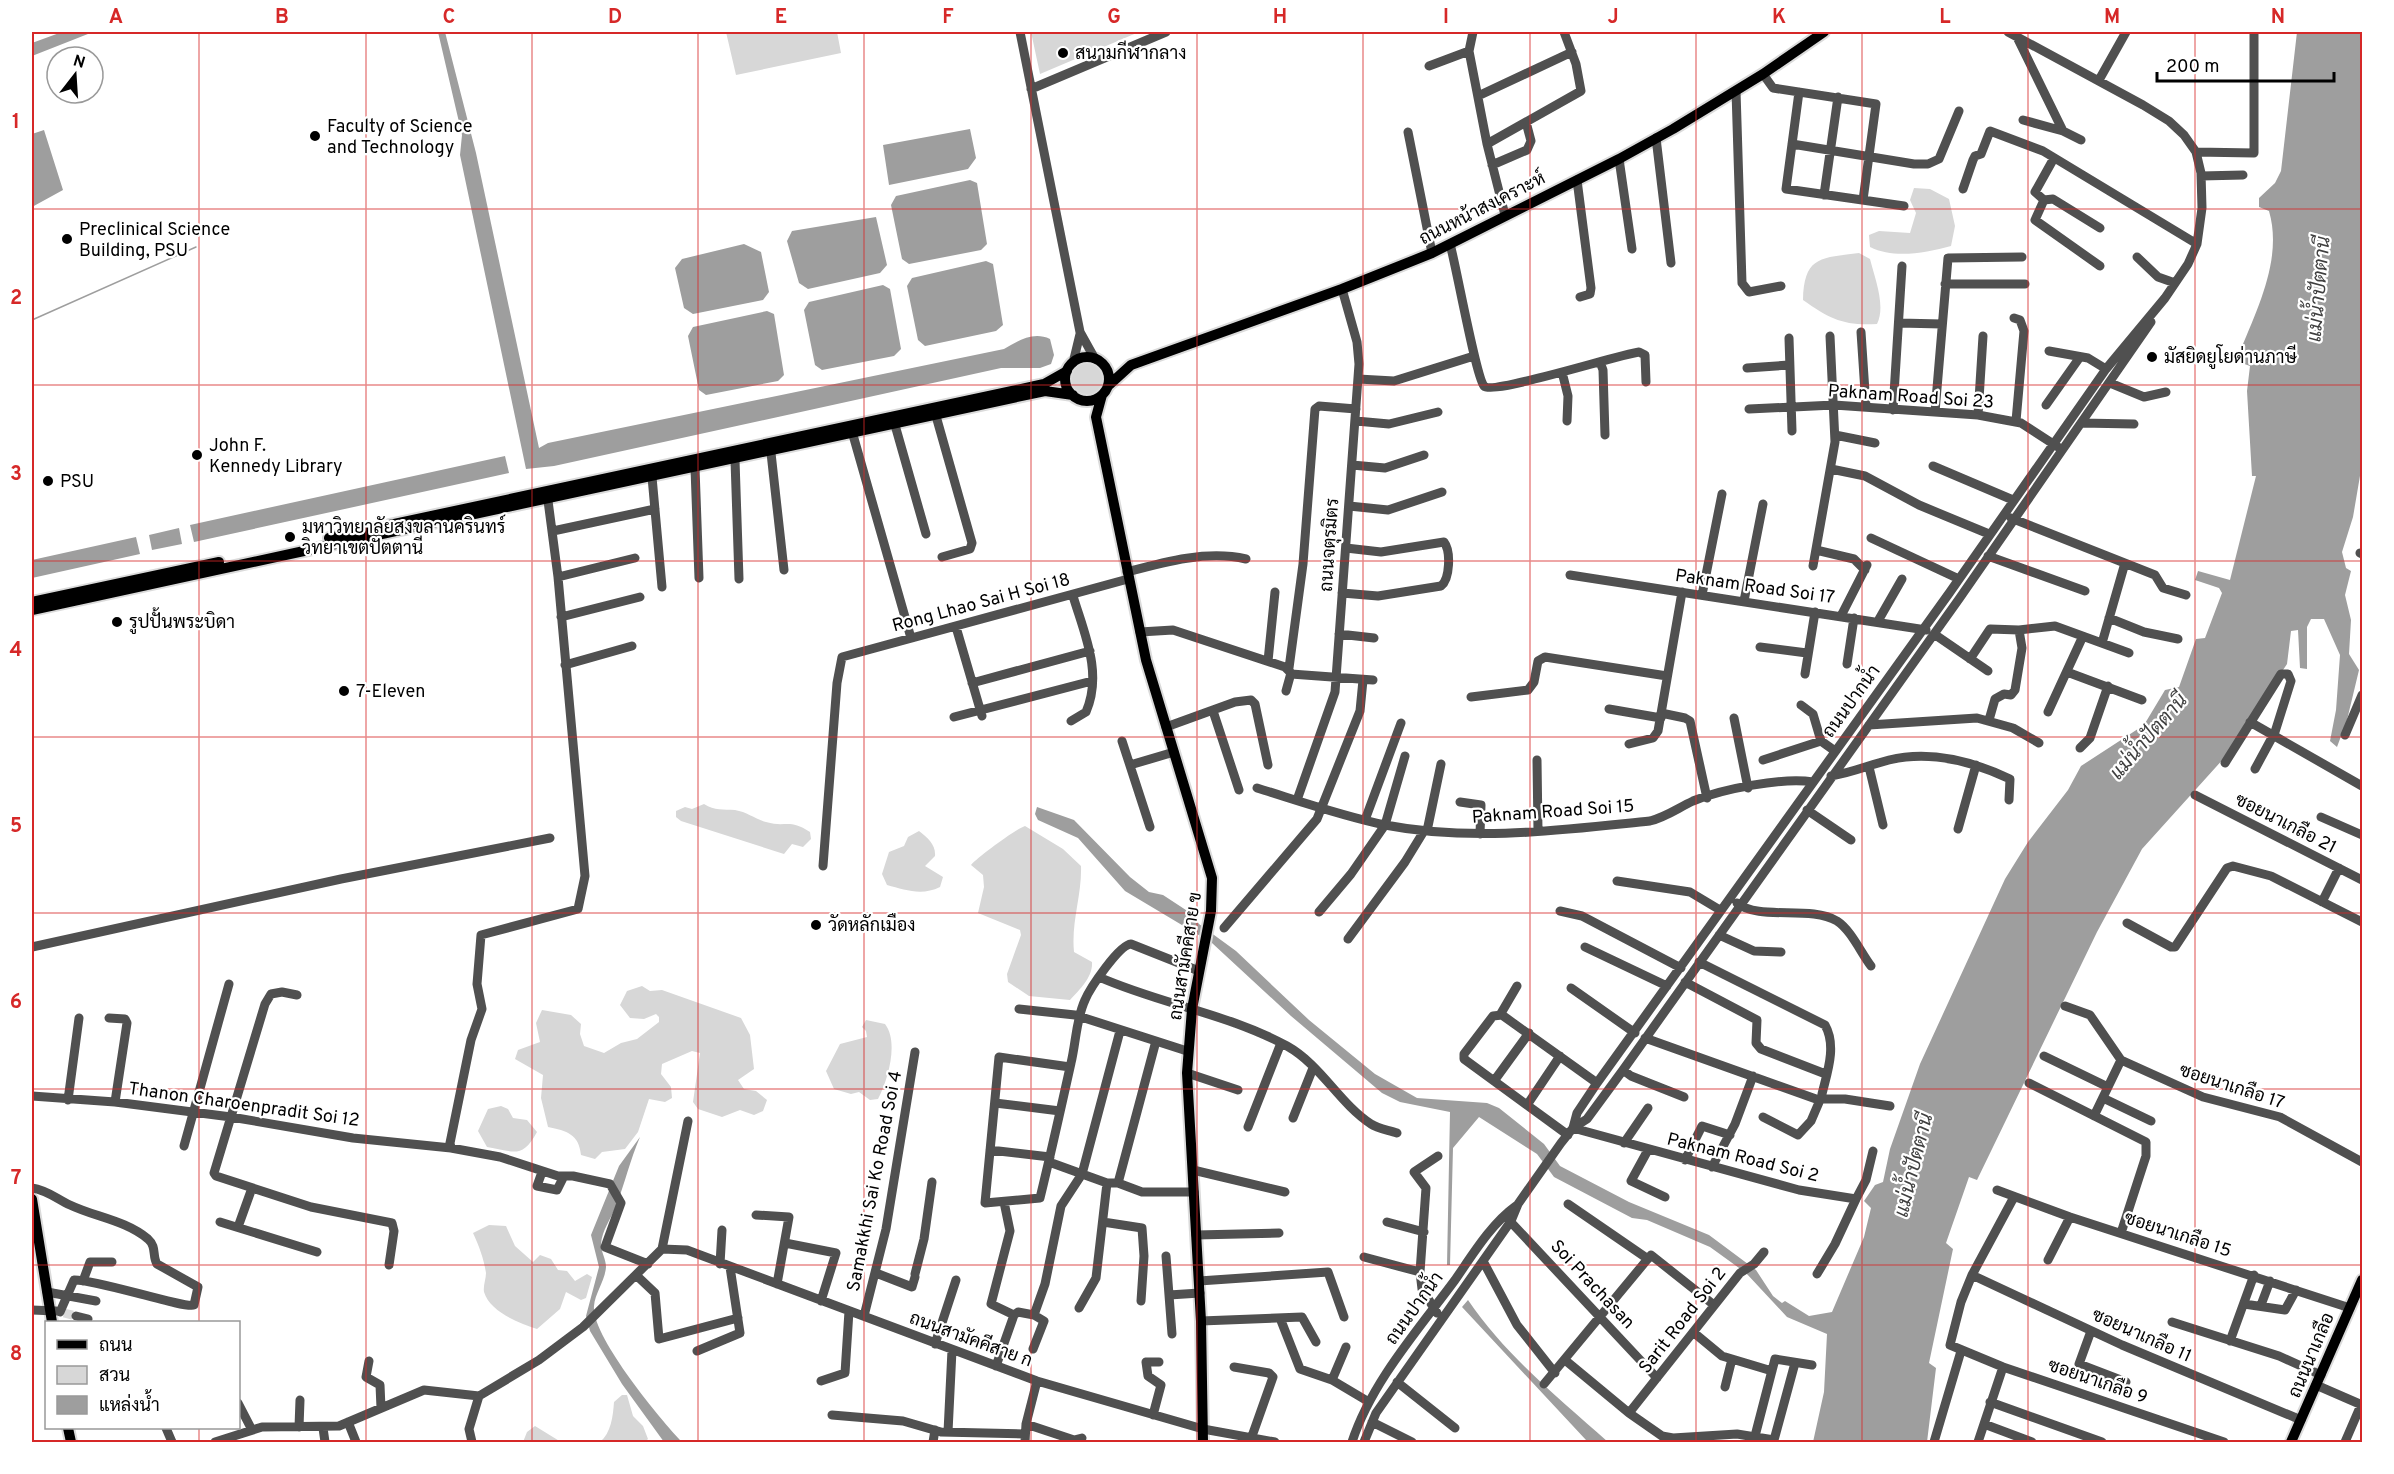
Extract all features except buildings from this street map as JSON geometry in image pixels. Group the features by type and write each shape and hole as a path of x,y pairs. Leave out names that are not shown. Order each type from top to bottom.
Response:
{"main road":[{"name":"ถนนหน้าสงเคราะห์","path":"1108,385 1131,365 1342,289 1432,253 1619,159 1736,91 1824,32"},
{"path":"32,602 328,542 771,447 893,421 1044,384 1083,357 1099,361 1109,373 1108,385 1102,395 1091,401 1045,391 936,416 893,421 853,435 771,447 735,460 548,495"},
{"name":"ถนนหน้าสงเคราะห์","path":"1099,361 1131,365"},
{"path":"1070,367 1066,384 1075,397 1088,406 1096,417"},
{"name":"ถนนสามัคคีสาย ข","path":"1102,395 1096,417 1140,632 1212,878 1209,924 1192,1009 1187,1051 1200,1293 1203,1443"},
{"path":"32,610 328,542"},
{"path":"32,1199 47,1292 58,1311 53,1321"},
{"name":"ถนนนาเกลือ","path":"2291,1443 2355,1304 2362,1280"}],"street":[{"path":"1020,32 1080,332 1099,361"},
{"path":"1031,88 1166,32"},
{"path":"1473,32 1469,51 1487,144 1505,215"},
{"path":"1487,144 1581,91 1572,52 1564,32"},
{"path":"2099,80 2127,32"},
{"path":"2196,152 2254,153 2254,32"},
{"path":"2012,33 2063,131"},
{"name":"ถนนปากน้ำ","path":"1352,1443 1369,1402 1433,1309 1518,1204 1561,1143 1570,1132 1587,1119 1623,1070 2110,383 2175,283 2197,244 2202,208 2201,176 2196,152 2184,135 2169,121 2012,33"},
{"path":"1429,66 1469,51"},
{"path":"1478,96 1572,52"},
{"path":"1763,74 1773,88 1876,104 1863,200"},
{"path":"1736,91 1741,279 1749,292 1781,286"},
{"path":"1799,92 1786,189 1904,206"},
{"path":"1824,195 1838,98"},
{"path":"1792,144 1914,164 1935,163 1939,159 1959,111"},
{"path":"2023,120 2063,131 2081,140"},
{"path":"1492,165 1527,150 1531,141 1526,122"},
{"path":"1963,189 1973,160 1981,154 1990,131 2043,151 2197,244"},
{"path":"1408,132 1432,253"},
{"path":"1656,138 1671,263"},
{"path":"2054,158 2035,192 2044,200 2053,199 2100,228"},
{"path":"1619,159 1632,249"},
{"path":"2201,176 2243,175"},
{"path":"1577,180 1592,288 1590,294 1580,297"},
{"path":"2044,200 2035,220 2100,266"},
{"path":"1450,244 1474,356 1482,383 1489,389 1630,354 1643,353 1646,382"},
{"path":"1935,412 1949,257 2022,257"},
{"path":"2137,257 2158,277 2175,283"},
{"path":"1893,410 1902,266"},
{"path":"1945,284 2025,284"},
{"name":"ถนนจตุรมิตร","path":"1297,800 1334,699 1356,421 1359,354 1342,289"},
{"name":"ถนนปากน้ำ","path":"1570,1132 1577,1113 1597,1083 1635,1033 1720,910 1959,579 2106,369 2165,298"},
{"path":"2014,318 2020,320 2024,331 2016,421"},
{"path":"1899,323 1942,324"},
{"path":"1070,367 1080,332"},
{"path":"1861,332 1866,407"},
{"path":"1813,566 1835,435 1830,336"},
{"path":"1978,416 1983,336"},
{"path":"1789,338 1792,431"},
{"path":"2049,351 2095,360 2106,369"},
{"path":"1358,380 1394,381 1474,356"},
{"path":"2046,405 2080,357"},
{"path":"1600,362 1603,370 1605,435"},
{"path":"1747,368 1789,365"},
{"path":"1562,372 1568,396 1567,421"},
{"path":"2110,383 2144,397 2166,392"},
{"name":"Paknam Road Soi 23","path":"1749,409 1834,405 1978,416 2025,424 2063,450"},
{"path":"1286,691 1303,564 1315,409 1319,406 1356,408"},
{"path":"1356,421 1389,424 1438,412"},
{"path":"936,416 972,543 970,549 942,557"},
{"path":"893,421 926,534"},
{"path":"2081,423 2134,424"},
{"path":"853,435 911,638"},
{"path":"1835,435 1875,443"},
{"path":"771,447 784,570"},
{"path":"1352,465 1385,468 1424,455"},
{"path":"735,460 739,579"},
{"path":"1933,466 2013,500"},
{"path":"695,468 699,578"},
{"path":"1831,469 1865,476 1918,505 1989,534"},
{"path":"652,477 662,587"},
{"path":"1349,506 1388,510 1442,492"},
{"path":"1702,595 1722,494"},
{"path":"451,1148 450,1139 471,1040 482,1009 477,984 481,935 573,912 580,906 585,876 558,577 548,495"},
{"path":"1744,601 1763,504"},
{"path":"552,531 655,509"},
{"path":"2004,513 2014,520 2155,575 2163,588 2187,595"},
{"path":"1871,538 1959,579"},
{"path":"1342,593 1378,596 1441,586 1446,580 1448,569 1447,547 1444,542 1381,552 1346,548"},
{"path":"1816,550 1854,559 1866,568 1841,616"},
{"name":"Rong Lhao Sai H Soi 18","path":"823,866 837,683 842,657 1073,596 1165,562 1202,557 1234,556 1246,559"},
{"path":"1988,556 2085,591"},
{"path":"558,577 635,558"},
{"path":"2102,643 2125,563"},
{"name":"Paknam Road Soi 17","path":"1570,575 1923,629 1988,671"},
{"path":"1878,621 1902,579"},
{"path":"1268,661 1275,592"},
{"path":"1629,744 1655,737 1661,716 1683,592"},
{"path":"1071,721 1086,712 1092,681 1090,651 1073,596"},
{"path":"561,617 640,597"},
{"path":"1805,674 1815,612"},
{"path":"1847,664 1854,618"},
{"path":"2109,618 2144,632 2178,639"},
{"path":"1971,659 1990,629 2019,630 2055,626 2129,653"},
{"path":"956,627 981,713"},
{"path":"1140,632 1173,630 1268,661 1290,671 1368,680 1360,711 1322,807 1312,826 1224,928"},
{"path":"1989,720 1995,699 2004,694 2011,695 2015,690 2022,648 2019,630"},
{"path":"1339,634 1374,638"},
{"path":"2048,712 2083,636"},
{"path":"565,665 632,646"},
{"path":"1760,647 1807,653"},
{"path":"972,683 1090,651"},
{"path":"1471,697 1528,690 1533,682 1538,661 1545,657 1667,676"},
{"path":"2067,672 2142,699"},
{"path":"2225,763 2281,674 2288,674 2291,681 2273,736 2255,769"},
{"path":"954,717 981,713 1092,681"},
{"path":"2080,748 2090,738 2108,686"},
{"path":"2345,735 2362,695"},
{"path":"1166,727 1247,699 1252,701 1268,765"},
{"path":"1801,705 1813,714 1821,741"},
{"path":"1609,709 1685,718 1690,721 1707,798"},
{"path":"1213,711 1239,790"},
{"path":"1734,718 1748,788"},
{"path":"1869,725 1977,718 2013,728 2039,743"},
{"path":"2250,722 2362,786"},
{"path":"1365,820 1401,723"},
{"path":"1122,741 1150,827"},
{"path":"1763,760 1821,741 1849,752"},
{"path":"1130,765 1174,753"},
{"path":"1319,912 1352,874 1385,825 1405,756"},
{"path":"1831,776 1901,758 1926,756 1976,765 2010,779 2009,800"},
{"path":"1537,760 1538,831"},
{"path":"1348,939 1425,831 1442,764"},
{"path":"1958,829 1976,765"},
{"path":"1869,767 1883,825"},
{"name":"Paknam Road Soi 15","path":"1257,788 1385,825 1425,831 1480,834 1650,820 1707,798 1748,788 1788,780 1813,782"},
{"name":"ซอยนาเกลือ 21","path":"2195,795 2362,880"},
{"path":"1460,802 1480,806 1480,834"},
{"path":"1807,810 1851,840"},
{"path":"2321,817 2362,835"},
{"path":"32,947 297,888 549,838"},
{"path":"2127,923 2175,947 2227,868 2233,866 2271,876 2362,922"},
{"path":"2322,902 2339,868"},
{"path":"1617,880 1690,892 1720,910"},
{"path":"1730,897 1740,905 1836,921 1871,966"},
{"path":"1560,911 1582,916 1681,968"},
{"path":"1719,935 1757,952 1781,952"},
{"path":"1070,1067 999,1057 985,1203 1040,1198 1050,1159 1070,1067 1080,1017 1085,1000 1099,977 1128,944 1199,971"},
{"path":"1586,947 1667,986"},
{"path":"1695,947 1706,954"},
{"path":"1699,962 1825,1025 1830,1036 1831,1053 1821,1097 1811,1121 1798,1135 1762,1117"},
{"path":"1099,977 1133,992 1192,1009 1281,1043 1300,1055 1370,1124 1397,1133"},
{"path":"1685,982 1757,1020 1758,1047 1823,1073"},
{"path":"184,1146 229,984"},
{"path":"1517,986 1500,1015 1529,1033 1597,1083"},
{"path":"1571,988 1635,1033"},
{"path":"297,995 276,992 268,997 214,1173 216,1176 311,1207 392,1223 394,1231 389,1265"},
{"path":"2065,1006 2090,1015 2121,1060 2094,1116"},
{"path":"1019,1009 1080,1017 1187,1051"},
{"name":"Paknam Road Soi 2","path":"1500,1015 1493,1016 1463,1056 1527,1105 1570,1132 1624,1143 1799,1190 1856,1199"},
{"path":"68,1100 79,1018"},
{"path":"109,1018 125,1019 127,1023 115,1102"},
{"path":"1034,1315 1045,1284 1061,1206 1082,1173 1120,1031"},
{"path":"1494,1081 1529,1033"},
{"path":"1645,1038 1821,1097 1890,1106"},
{"path":"1118,1184 1156,1041"},
{"path":"1248,1127 1281,1043"},
{"name":"Samakkhi Sai Ko Road Soi 4","path":"864,1317 876,1273 915,1052"},
{"path":"1527,1105 1560,1056"},
{"path":"2044,1056 2108,1087"},
{"name":"ซอยนาเกลือ 17","path":"2121,1060 2193,1093 2280,1118 2362,1162"},
{"path":"1293,1118 1313,1068"},
{"path":"1623,1070 1631,1076 1684,1097"},
{"path":"1187,1073 1238,1090"},
{"path":"1712,1167 1730,1135 1754,1076"},
{"path":"2028,1083 2143,1140 2148,1146 2121,1233"},
{"name":"Thanon Charoenpradit Soi 12","path":"32,1096 115,1102 231,1117 353,1138 451,1148 500,1157 542,1172 610,1184 620,1199 620,1207 604,1246 648,1264"},
{"path":"2103,1098 2151,1121"},
{"path":"994,1103 1060,1112"},
{"path":"1624,1143 1648,1108"},
{"path":"215,1443 241,1433 299,1427 323,1428 348,1422 424,1390 479,1396 539,1360 600,1312 662,1249 688,1121"},
{"path":"1684,1160 1702,1126 1730,1135"},
{"path":"990,1150 1050,1159 1107,1183 1142,1192 1194,1192"},
{"path":"1648,1150 1631,1181 1665,1197"},
{"path":"1817,1274 1835,1244 1866,1180 1873,1151"},
{"path":"1438,1156 1414,1172 1426,1188 1425,1232 1420,1272 1422,1288 1433,1309 1442,1317"},
{"path":"1193,1170 1285,1192"},
{"path":"542,1172 537,1186 546,1190 557,1190 564,1176"},
{"path":"876,1273 912,1287 924,1239 932,1182"},
{"path":"1079,1308 1096,1278 1107,1183"},
{"path":"32,1188 44,1191 71,1206 121,1223 148,1239 155,1250 157,1264 195,1284 198,1291 194,1305 187,1307 152,1295 74,1280 58,1311 32,1310"},
{"path":"238,1227 252,1188"},
{"name":"ซอยนาเกลือ 15","path":"1997,1190 2070,1217 2296,1290 2355,1304"},
{"path":"1972,1275 2014,1197"},
{"path":"1004,1202 1010,1231 991,1304 1014,1315"},
{"path":"1568,1204 1649,1257 1714,1305"},
{"path":"756,1215 789,1217 777,1284"},
{"path":"2048,1260 2070,1217"},
{"name":"ถนนปากน้ำ","path":"1364,1443 1372,1422 1397,1382 1483,1261 1507,1218"},
{"name":"Soi Prachasan","path":"1507,1218 1602,1316 1657,1378"},
{"path":"1103,1221 1142,1228 1144,1256 1141,1301"},
{"path":"220,1222 317,1252"},
{"path":"1387,1222 1425,1232"},
{"path":"720,1264 722,1230"},
{"path":"1196,1235 1279,1233"},
{"path":"785,1244 836,1253 821,1301"},
{"name":"ถนนสามัคคีสาย ก","path":"662,1249 687,1250 1037,1381 1241,1440 1251,1439 1275,1443"},
{"name":"Sarit Road Soi 2","path":"1629,1413 1740,1273 1754,1264 1764,1252"},
{"path":"1166,1256 1172,1334"},
{"path":"1364,1257 1420,1272"},
{"path":"1544,1384 1649,1257"},
{"path":"1483,1261 1517,1325 1555,1373"},
{"path":"83,1281 90,1262 112,1262"},
{"path":"697,1351 740,1333 730,1268"},
{"path":"1199,1281 1328,1272 1344,1317"},
{"path":"636,1275 655,1293 659,1339 738,1318"},
{"name":"ซอยนาเกลือ 11","path":"1972,1275 2091,1330 2301,1420"},
{"name":"ซอยนาเกลือ 9","path":"1972,1275 1961,1302 1950,1344 2003,1367 2224,1443"},
{"path":"2230,1341 2254,1275"},
{"path":"935,1344 956,1280"},
{"path":"2261,1305 2271,1281"},
{"path":"2244,1304 2261,1305 2277,1311 2285,1310 2296,1290"},
{"path":"47,1292 96,1301"},
{"path":"1169,1295 1200,1293"},
{"path":"821,1381 845,1373 849,1311"},
{"path":"996,1366 1014,1315 1018,1312 1034,1315 1044,1321 1032,1349"},
{"path":"76,1316 88,1319"},
{"path":"1201,1320 1302,1317 1316,1342"},
{"path":"1280,1318 1298,1366 1332,1380 1369,1402"},
{"path":"2172,1323 2302,1365 2319,1380 2362,1405 2345,1443"},
{"path":"2091,1330 2079,1364 2126,1382"},
{"path":"1693,1332 1722,1356 1772,1371"},
{"path":"1332,1380 1346,1347"},
{"path":"948,1432 952,1350"},
{"path":"1934,1443 1962,1351"},
{"path":"1725,1387 1732,1359"},
{"path":"1755,1436 1775,1359 1812,1365"},
{"path":"1565,1360 1629,1413 1668,1440 1737,1434 1774,1440 1795,1363"},
{"path":"369,1361 366,1377 380,1385 381,1408"},
{"path":"1153,1415 1161,1385 1148,1376 1146,1362 1159,1362"},
{"path":"1234,1366 1269,1373 1273,1377 1251,1439"},
{"path":"1978,1443 2003,1367"},
{"path":"1025,1434 1037,1381"},
{"path":"1397,1382 1455,1428"},
{"path":"471,1443 469,1429 479,1396"},
{"path":"299,1427 300,1400"},
{"path":"1990,1402 2102,1443"},
{"path":"832,1415 894,1419 935,1430 981,1438 1025,1434 1074,1440 1082,1438"},
{"path":"348,1422 356,1443"},
{"path":"1372,1422 1412,1443"},
{"path":"1984,1424 2032,1443"},
{"path":"323,1428 325,1443"},
{"path":"166,1429 172,1443"},
{"path":"933,1443 935,1430"}],"green space":[{"path":"726,32 837,32 841,53 736,75"},
{"name":"สนามกีฬากลาง","path":"1031,32 1139,32 1040,74"},
{"path":"1914,188 1930,189 1949,199 1955,226 1951,246 1920,253 1899,254 1870,247 1869,235 1879,231 1910,233 1916,213 1910,200"},
{"path":"1859,253 1870,259 1877,284 1880,309 1877,324 1855,324 1838,320 1803,300 1804,286 1811,267 1825,258"},
{"path":"1088,362 1100,367 1105,379 1100,391 1088,396 1076,391 1071,379 1076,367"},
{"path":"704,804 715,809 739,811 773,824 797,825 810,832 811,839 803,847 792,844 784,854 681,821 676,817 676,811 685,807 692,809"},
{"path":"1025,826 1063,849 1081,866 1073,941 1074,952 1092,962 1092,967 1085,983 1070,1000 1029,996 1008,982 1007,974 1021,935 1020,930 978,913 984,887 983,875 971,865 997,844"},
{"path":"919,831 933,845 935,856 925,866 943,877 940,887 920,892 887,885 882,874 889,852 904,846 908,837"},
{"path":"642,986 650,991 662,990 741,1018 750,1035 754,1069 738,1080 744,1089 756,1091 767,1100 763,1111 754,1115 740,1110 722,1117 698,1109 693,1102 700,1053 692,1051 662,1064 661,1074 671,1087 672,1098 665,1102 649,1099 638,1132 625,1149 602,1152 595,1159 581,1155 575,1138 561,1130 548,1127 541,1098 543,1075 515,1059 518,1050 540,1042 536,1023 542,1010 571,1015 581,1024 580,1034 584,1046 604,1053 621,1043 637,1039 659,1022 656,1014 644,1019 630,1018 620,1005 627,991"},
{"path":"866,1020 885,1024 889,1032 892,1051 885,1082 878,1099 870,1100 859,1092 851,1094 834,1089 826,1071 840,1044 867,1037 862,1027"},
{"path":"501,1106 508,1109 513,1118 527,1120 537,1132 527,1147 516,1152 487,1147 478,1131 488,1109"},
{"path":"489,1225 506,1226 515,1246 533,1262 540,1255 551,1259 558,1270 567,1271 575,1281 587,1274 592,1277 586,1298 581,1300 566,1292 560,1309 537,1329 499,1311 487,1299 484,1292 486,1273 473,1233"},
{"path":"622,1395 627,1395 633,1416 643,1426 648,1439 645,1442 600,1442 609,1429 614,1402"},
{"path":"535,1426 561,1442 523,1442 527,1432"}],"water":[{"path":"62,32 93,32 60,45 45,45 45,51 32,56 32,43"},
{"path":"438,32 445,32 476,153 539,448 548,443 1004,349 1020,340 1038,336 1050,339 1054,355 1051,364 1040,368 1001,368 554,466 526,469 460,155 462,135"},
{"name":"แม่น้ำปัตตานี","path":"2297,32 2362,32 2362,464 2353,517 2342,552 2346,568 2351,571 2345,595 2351,620 2349,654 2359,670 2347,720 2337,747 2330,741 2336,710 2340,655 2324,619 2311,619 2307,627 2307,669 2300,668 2298,630 2291,631 2287,664 2225,757 2142,849 2097,932 1977,1180 1969,1177 1946,1243 1953,1249 1929,1363 1936,1368 1927,1442 1813,1442 1824,1392 1827,1334 1787,1317 1746,1273 1710,1247 1647,1220 1632,1218 1554,1177 1537,1154 1479,1117 1453,1148 1450,1265 1447,1265 1450,1112 1400,1102 1382,1093 1291,1016 1212,943 1125,891 1078,838 1038,820 1035,814 1037,807 1074,820 1130,877 1149,892 1163,895 1192,914 1199,924 1236,951 1309,1020 1375,1074 1417,1098 1487,1103 1499,1108 1544,1144 1560,1166 1629,1202 1709,1235 1756,1270 1773,1296 1782,1303 1785,1301 1809,1316 1832,1312 1864,1237 1871,1208 1864,1201 1875,1185 1883,1182 1890,1149 1920,1064 2005,879 2028,842 2068,790 2081,766 2144,725 2165,690 2179,687 2196,639 2205,638 2222,593 2219,588 2195,580 2198,571 2230,580 2256,476 2252,476 2247,391 2250,366 2239,362 2239,354 2260,302 2270,265 2273,247 2272,229 2269,211 2259,207 2259,198 2275,183 2281,171"},
{"path":"970,129 976,158 968,169 889,185 883,145"},
{"path":"44,130 63,190 32,207 32,134"},
{"path":"970,180 977,183 987,244 981,250 909,264 902,259 891,205 896,196"},
{"path":"876,217 887,265 880,273 808,289 799,283 787,241 792,231"},
{"path":"744,244 761,252 769,292 763,300 693,314 684,308 675,268 682,259"},
{"path":"986,261 993,264 1003,325 996,331 925,346 918,340 907,286 912,278"},
{"path":"883,285 890,289 901,349 894,356 822,370 815,365 804,310 809,302"},
{"path":"767,311 774,314 784,375 778,381 706,395 699,390 688,336 693,327"},
{"path":"505,456 509,473 194,542 190,525"},
{"path":"179,528 182,544 152,550 149,535"},
{"path":"136,537 140,554 32,578 32,560"},
{"path":"640,1137 602,1239 601,1247 606,1267 594,1306 596,1320 615,1356 644,1397 682,1442 664,1442 622,1384 590,1331 586,1316 599,1267 591,1235 619,1166"},
{"path":"1468,1300 1516,1358 1608,1442 1586,1440 1462,1307"}],"waterway":[{"path":"32,320 196,247"}],"tunnel":[{"path":"64,1313 76,1316"}],"place":[{"name":"สนามกีฬากลาง","path":"1063,53"},
{"name":"Faculty of Science and Technology","path":"315,136"},
{"name":"Preclinical Science Building, PSU","path":"67,239"},
{"name":"มัสยิดยูโยด่านภาษี","path":"2152,357"},
{"name":"John F. Kennedy Library","path":"197,455"},
{"name":"PSU","path":"48,481"},
{"name":"มหาวิทยาลัยสงขลานครินทร์ วิทยาเขตปัตตานี","path":"290,537"},
{"name":"รูปปั้นพระบิดา","path":"117,622"},
{"name":"7-Eleven","path":"344,691"},
{"name":"วัดหลักเมือง","path":"816,925"}]}
